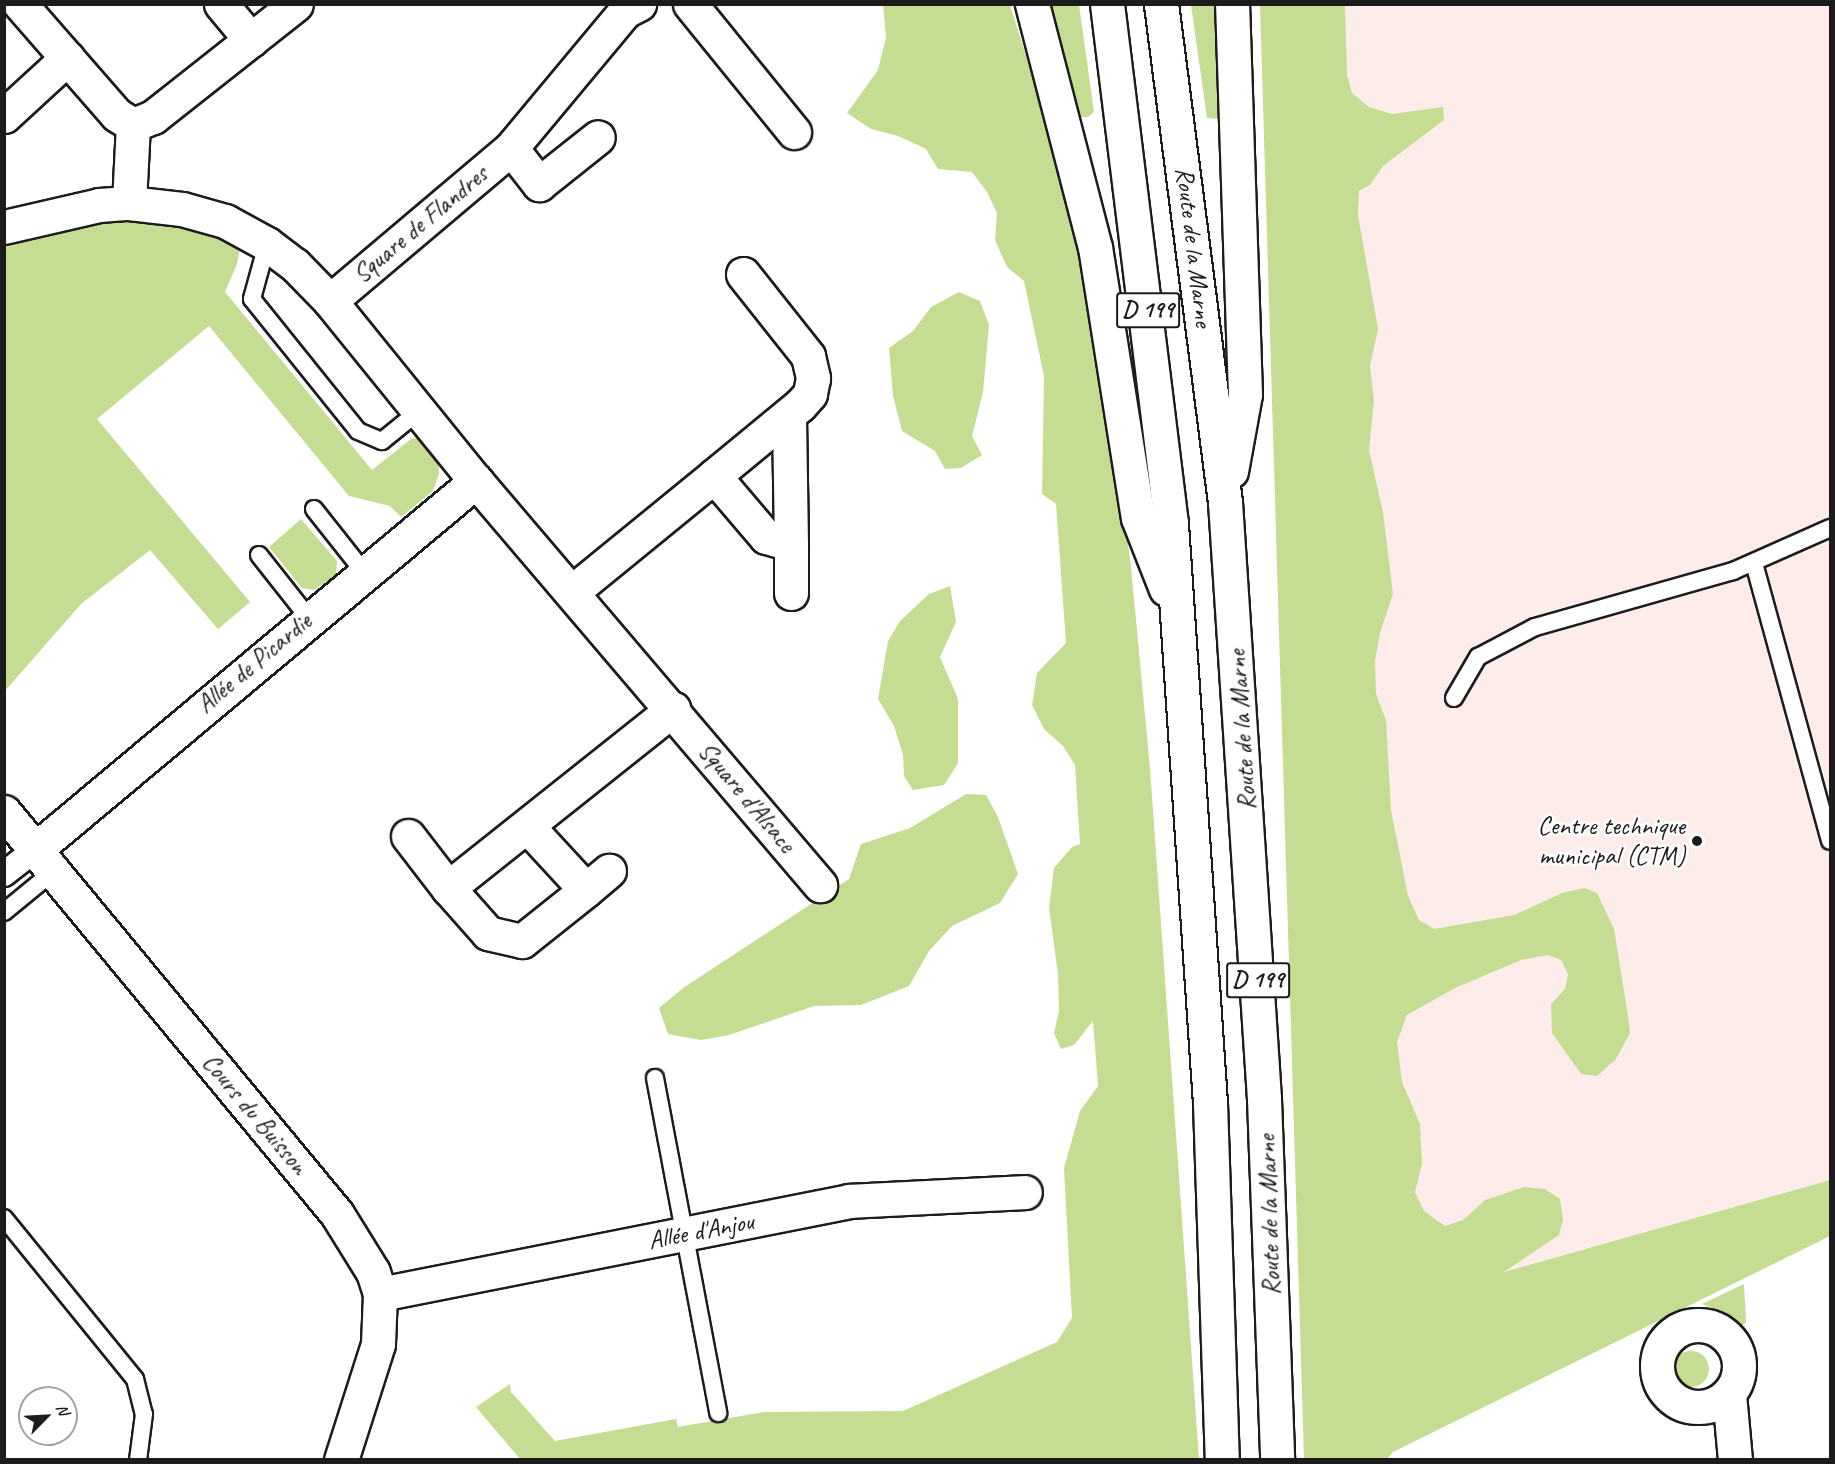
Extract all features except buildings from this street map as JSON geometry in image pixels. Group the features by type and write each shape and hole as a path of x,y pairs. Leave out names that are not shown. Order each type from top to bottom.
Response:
{"main road":[{"path":"20,4 117,114 133,125"},
{"path":"221,4 251,40"},
{"path":"133,125 153,117 296,4"},
{"path":"690,4 794,132"},
{"path":"1032,4 1095,247 1138,518 1177,616"},
{"name":"Route de la Marne","path":"1107,4 1158,397 1177,616 1210,1103 1222,1460"},
{"name":"Route de la Marne","path":"1161,4 1225,502 1263,1076 1277,1460"},
{"path":"1225,502 1245,394 1232,4"},
{"name":"Square de Flandres","path":"330,301 510,148 628,7"},
{"path":"4,116 66,58"},
{"path":"129,203 133,125"},
{"name":"Square de Flandres","path":"510,148 539,184 598,137"},
{"path":"4,227 99,205 129,203 182,209 225,221 267,244 330,301 476,481 673,709 448,888"},
{"path":"573,591 789,416 810,393 813,378 808,356 743,274"},
{"path":"789,416 791,592"},
{"path":"714,476 766,537 791,544"},
{"name":"Allée de Picardie","path":"45,860 308,617 476,481"},
{"name":"Square d'Alsace","path":"673,709 820,885"},
{"name":"Cours du Buisson","path":"4,812 338,1214 358,1242 380,1294 378,1344 341,1460"},
{"path":"408,836 448,888 488,933 522,942 597,880 527,826"},
{"name":"Allée d'Anjou","path":"380,1294 849,1201 1025,1192"},
{"path":"1729,1394 1735,1460"}],"street":[{"path":"4,874 45,860"}],"lane":[{"path":"267,244 252,299 358,431 382,441 419,411"},
{"path":"314,509 364,572"},
{"path":"1454,698 1479,657 1534,627 1754,563 1830,528"},
{"path":"259,555 308,617"},
{"path":"1754,563 1830,842"},
{"path":"4,912 45,860"},
{"path":"655,1078 718,1413"},
{"path":"4,1218 135,1379 144,1414 138,1460"}],"shaded area":[{"path":"1329,5 1830,5 1830,1180 1356,1313"}],"green space":[{"path":"883,5 1010,5 1053,142 1077,231 1115,444 1131,567 1150,768 1199,1459 520,1459 476,1407 510,1384 511,1392 555,1441 676,1419 678,1427 764,1412 903,1411 1057,1342 1072,1318 1064,1168 1080,1111 1098,1086 1093,1021 1074,1045 1061,1049 1054,1033 1059,1011 1058,974 1049,908 1054,868 1072,847 1080,844 1075,765 1063,746 1044,729 1032,705 1037,673 1066,643 1056,504 1042,494 1044,376 1024,281 1007,267 995,240 997,213 987,192 972,172 938,169 926,149 898,136 871,129 847,113 878,70 886,37"},
{"path":"1051,5 1079,5 1094,112 1088,117 1081,117"},
{"path":"1191,5 1217,5 1217,119 1207,118"},
{"path":"1260,5 1345,5 1347,75 1352,93 1369,107 1392,114 1443,107 1444,120 1383,166 1370,185 1359,191 1358,215 1378,329 1370,366 1374,401 1369,450 1383,512 1393,594 1380,633 1375,661 1376,694 1386,720 1391,810 1408,896 1419,920 1434,929 1514,915 1562,893 1585,888 1597,893 1614,929 1628,1016 1630,1033 1616,1059 1597,1076 1581,1074 1552,1033 1551,1004 1565,989 1568,974 1561,960 1548,955 1521,960 1455,988 1407,1015 1397,1042 1402,1082 1420,1124 1422,1164 1415,1192 1424,1211 1445,1226 1463,1220 1485,1200 1524,1187 1545,1189 1560,1199 1563,1220 1559,1235 1504,1272 1830,1180 1830,1236 1393,1452 1387,1459 1304,1459"},
{"path":"114,216 203,227 240,248 237,264 225,292 372,470 411,439 421,437 438,456 439,474 433,491 401,517 390,506 349,496 209,326 97,419 250,602 218,629 150,550 81,604 5,691 5,231"},
{"path":"959,292 980,301 989,325 983,392 972,436 982,455 961,468 945,469 935,451 902,431 893,396 889,348 913,331 931,307"},
{"path":"301,519 337,561 336,575 314,590 302,588 269,547"},
{"path":"950,586 956,622 940,657 958,699 958,763 944,785 913,790 904,776 903,755 894,726 878,699 888,641 900,621 929,594"},
{"path":"966,794 986,795 998,817 1018,874 1000,903 952,926 929,951 909,986 861,1005 814,1006 729,1035 701,1040 668,1034 659,1008 683,988 849,879 861,844 910,828"},
{"path":"1744,1284 1746,1322 1741,1327 1725,1313 1702,1304"},
{"path":"1691,1351 1704,1356 1709,1369 1704,1382 1691,1387 1678,1382 1673,1369 1678,1356"}],"place":[{"name":"Centre technique municipal (CTM)","path":"1697,841"}]}
